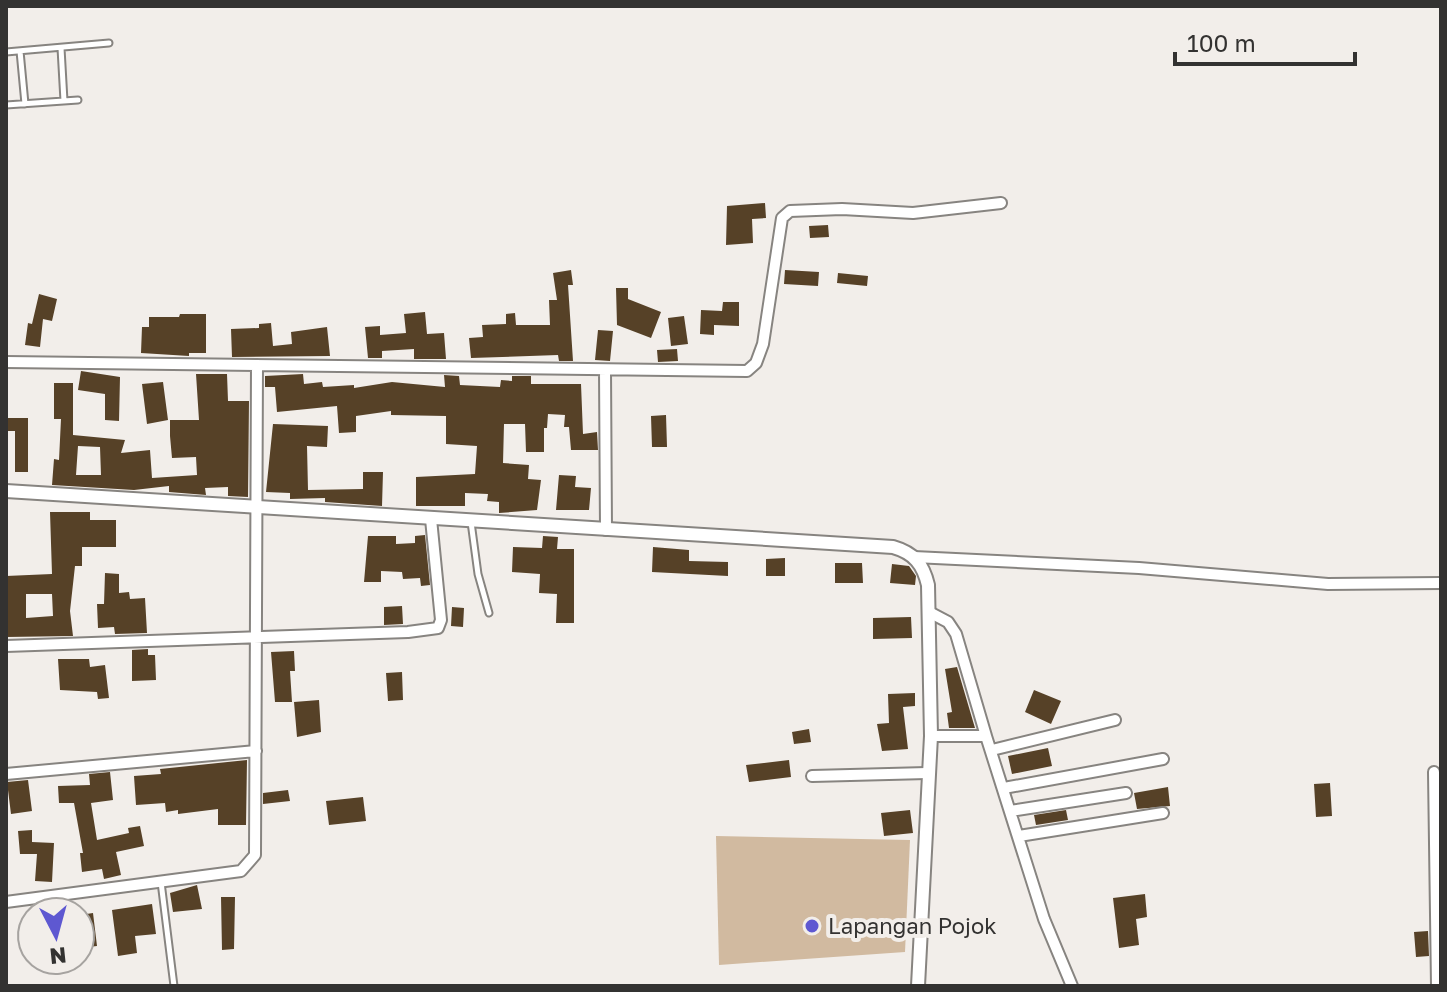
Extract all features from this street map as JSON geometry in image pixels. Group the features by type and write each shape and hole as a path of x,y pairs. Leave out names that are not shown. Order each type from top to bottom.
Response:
{"street":[{"path":"6,362 751,369 763,344 782,218 790,211 842,209 913,213 1001,203"},
{"path":"6,902 241,871 255,855 259,508 257,365"},
{"path":"605,370 606,530"},
{"path":"6,491 893,547 914,557 1139,568 1328,584 1441,583"},
{"path":"6,646 408,632 438,628 441,620 431,519"},
{"path":"914,557 928,585 931,736 918,986"},
{"path":"929,612 948,622 956,634 1044,919 1072,986"},
{"path":"992,750 1115,720"},
{"path":"931,736 986,736"},
{"path":"6,774 256,751"},
{"path":"1004,788 1163,759"},
{"path":"1434,772 1437,986"},
{"path":"812,776 927,773"},
{"path":"1010,811 1126,793"},
{"path":"1019,836 1163,813"}],"lane":[{"path":"6,52 109,43"},
{"path":"61,48 64,101"},
{"path":"20,51 25,104"},
{"path":"6,105 78,100"},
{"path":"471,521 478,574 489,613"},
{"path":"161,881 174,986"}],"shaded area":[{"name":"Lapangan Pojok","path":"716,836 910,840 905,952 719,965"}],"building":[{"path":"765,203 766,218 752,219 753,243 726,245 727,206"},
{"path":"828,225 829,237 810,238 809,226"},
{"path":"571,270 573,285 568,285 573,361 559,361 558,355 471,358 469,338 483,337 482,325 506,324 506,314 515,313 516,325 550,325 549,300 557,300 553,273"},
{"path":"785,270 819,272 818,286 784,284"},
{"path":"838,273 868,276 867,286 837,283"},
{"path":"616,288 628,288 628,299 661,312 651,338 617,325"},
{"path":"39,294 57,299 52,321 43,319 40,347 25,345 28,323 32,324"},
{"path":"723,302 739,302 739,326 714,325 714,335 700,334 701,310 722,311"},
{"path":"425,312 427,334 444,333 446,359 414,359 414,349 382,351 382,358 368,358 365,327 380,326 380,335 406,333 404,314"},
{"path":"180,314 206,314 206,353 189,353 189,356 141,353 142,327 149,327 149,317 179,317"},
{"path":"684,316 688,344 671,346 668,318"},
{"path":"271,323 273,346 292,344 291,332 327,327 330,356 232,357 231,329 259,328 259,324"},
{"path":"598,330 613,331 610,361 595,360"},
{"path":"677,349 678,361 658,362 657,350"},
{"path":"81,371 120,377 119,421 105,420 105,394 78,390"},
{"path":"196,374 227,374 228,401 249,401 248,497 228,496 228,487 205,488 206,495 169,492 169,486 134,490 52,485 54,459 59,460 61,419 54,419 54,383 73,383 73,435 125,440 121,453 150,450 152,478 197,475 196,457 172,458 170,420 199,420","holes":["78,446 100,447 101,475 76,475"]},
{"path":"303,374 304,384 322,382 323,387 354,385 354,388 392,382 445,387 444,375 459,376 460,385 500,387 501,380 512,381 512,376 531,376 531,384 581,384 583,434 597,432 598,450 571,450 569,427 564,427 565,415 548,414 547,428 544,428 544,452 526,452 525,424 504,424 503,463 529,465 528,479 541,480 537,510 499,513 499,502 487,501 488,494 465,493 465,506 416,506 416,477 475,474 477,446 446,444 446,416 391,415 391,411 356,416 356,432 339,433 337,406 277,412 275,387 265,387 265,376"},
{"path":"163,382 168,420 147,424 142,384"},
{"path":"666,415 667,447 652,447 651,416"},
{"path":"8,418 28,418 28,472 15,472 15,431 8,431"},
{"path":"273,424 328,426 327,447 307,446 308,490 363,489 363,472 383,472 382,506 325,502 325,498 290,499 290,493 266,492"},
{"path":"559,475 576,476 575,487 591,488 589,510 556,510"},
{"path":"50,512 90,512 90,520 116,520 116,547 82,547 82,566 75,566 70,611 73,636 6,637 6,576 52,574","holes":["26,594 52,594 53,616 26,618"]},
{"path":"425,535 430,585 421,586 420,578 403,579 402,572 381,571 381,582 364,582 368,536 396,536 396,544 415,543 415,536"},
{"path":"543,536 558,537 557,549 574,549 574,623 556,623 557,594 539,593 540,574 512,572 513,547 542,548"},
{"path":"653,547 689,550 689,561 728,562 728,576 652,572"},
{"path":"785,558 785,576 766,576 766,559"},
{"path":"835,563 862,563 863,583 835,583"},
{"path":"892,564 909,566 916,576 915,585 890,583"},
{"path":"105,573 119,574 119,593 129,592 130,599 145,598 147,633 115,634 114,627 98,628 97,604 104,604"},
{"path":"402,606 403,624 384,625 384,607"},
{"path":"452,607 464,608 463,627 451,626"},
{"path":"911,617 912,638 873,639 873,618"},
{"path":"148,649 148,655 155,655 156,680 132,681 132,650"},
{"path":"294,651 295,671 290,671 292,702 275,702 271,652"},
{"path":"58,659 89,659 90,667 105,665 109,698 98,699 97,692 60,690"},
{"path":"957,667 975,728 949,728 947,713 952,712 945,669"},
{"path":"402,672 403,700 388,701 386,673"},
{"path":"1034,690 1061,701 1051,724 1025,712"},
{"path":"915,693 915,706 903,707 908,749 882,751 877,724 889,723 888,694"},
{"path":"319,700 321,732 297,737 294,702"},
{"path":"809,729 811,742 794,744 792,732"},
{"path":"1048,748 1052,766 1012,774 1008,756"},
{"path":"247,760 246,825 218,825 218,809 178,814 178,810 166,812 165,803 136,805 134,776 161,774 160,769"},
{"path":"789,760 791,777 749,782 746,765"},
{"path":"110,772 113,800 91,803 97,840 129,833 128,828 140,826 144,846 116,852 121,875 104,879 102,869 82,872 80,853 83,853 74,803 59,803 58,786 90,785 89,774"},
{"path":"28,780 32,811 11,814 7,782"},
{"path":"1330,783 1332,816 1316,817 1314,784"},
{"path":"1168,787 1170,806 1137,809 1134,793"},
{"path":"288,790 290,801 263,804 263,793"},
{"path":"363,797 366,821 329,825 326,801"},
{"path":"910,810 913,833 884,836 881,813"},
{"path":"1066,810 1068,820 1036,825 1034,815"},
{"path":"32,830 32,842 54,843 52,882 35,881 37,854 20,854 18,831"},
{"path":"197,885 202,909 173,912 170,893"},
{"path":"1145,894 1147,917 1136,919 1139,945 1119,948 1113,898"},
{"path":"221,897 235,897 234,949 222,950"},
{"path":"152,904 156,934 135,936 137,953 118,956 112,910"},
{"path":"1428,931 1429,956 1416,957 1414,932"}],"place":[{"name":"Lapangan Pojok","path":"812,926"}]}
